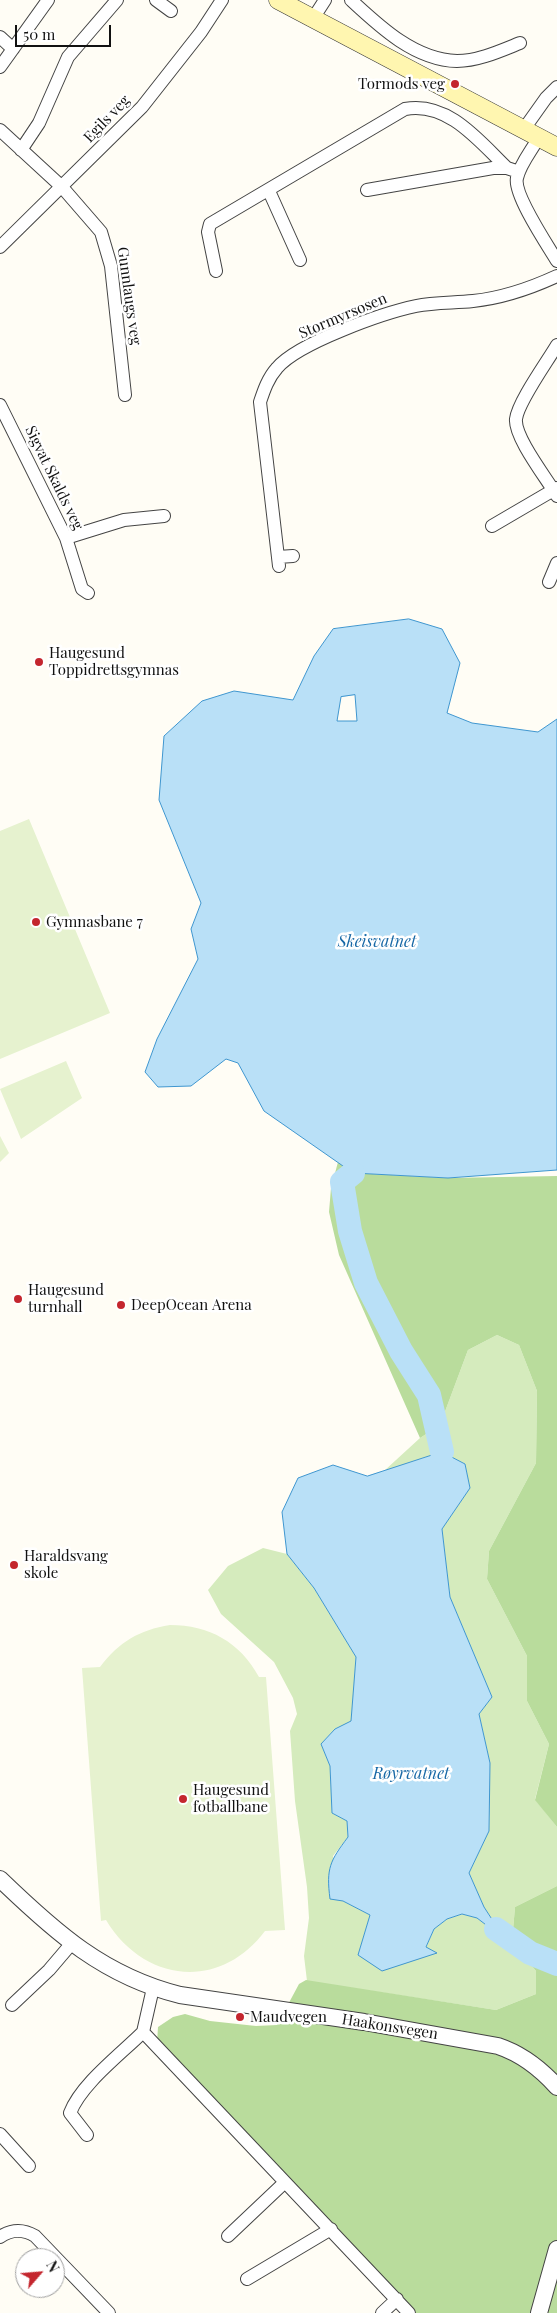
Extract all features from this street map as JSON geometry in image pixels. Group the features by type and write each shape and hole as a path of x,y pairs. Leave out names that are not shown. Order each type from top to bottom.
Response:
{"main road":[{"path":"278,0 314,17 557,147"}],"street":[{"path":"0,67 48,0"},
{"path":"22,150 39,123 68,57 117,0"},
{"path":"156,0 171,11"},
{"name":"Egils veg","path":"0,247 142,107 222,0"},
{"path":"314,17 326,0"},
{"path":"351,0 397,39 445,60 473,59 520,43"},
{"path":"0,37 13,49"},
{"path":"513,170 532,133 546,98 557,87"},
{"path":"216,271 208,232 210,224 269,191 380,122 406,109 419,107 432,108 448,116 513,170 517,188 534,223 557,261"},
{"name":"Gunnlaugs veg","path":"0,130 62,187 90,217 101,232 107,246 125,395"},
{"path":"368,190 479,170 513,170"},
{"path":"269,191 300,260"},
{"name":"Stormyrsosen","path":"292,556 279,562 260,402 266,384 278,367 307,347 402,309 476,301 534,286 557,276"},
{"path":"492,526 556,492 519,432 516,420 520,408 557,345"},
{"name":"Sigvat Skalds veg","path":"0,404 66,538 82,589 88,593"},
{"path":"66,538 124,520 164,516"},
{"path":"549,582 557,563"},
{"name":"Haakonsvegen","path":"0,1879 72,1943 110,1969 153,1988 180,1995 364,2022 498,2046 512,2050 542,2070 557,2087"},
{"path":"12,2005 49,1970 72,1943"},
{"path":"87,2135 70,2113 74,2104 89,2085 143,2032 153,1988"},
{"path":"143,2032 409,2313"},
{"path":"0,2134 29,2166"},
{"path":"228,2236 284,2183"},
{"path":"247,2279 331,2229"},
{"path":"0,2237 12,2231 21,2230 35,2236 109,2313"},
{"path":"539,2313 557,2249"},
{"path":"382,2313 396,2299"}],"green space":[{"name":"Gymnasbane 7","path":"29,819 110,1013 0,1059 0,831"},
{"path":"66,1061 82,1098 21,1139 0,1089"},
{"path":"0,1136 9,1153 0,1162"},
{"path":"338,1162 354,1173 448,1178 557,1176 557,1827 535,1800 549,1744 527,1701 527,1656 487,1579 489,1551 536,1463 537,1391 519,1345 497,1335 468,1350 440,1425 420,1438 339,1255 329,1212 331,1188"},
{"path":"497,1335 519,1345 537,1391 536,1463 489,1551 487,1579 527,1656 527,1701 549,1744 535,1799 557,1827 557,1886 515,1907 512,1942 536,1971 536,1994 496,2010 307,1981 304,1956 309,1918 307,1887 295,1801 290,1731 297,1714 293,1698 274,1662 221,1614 208,1590 228,1566 263,1548 287,1554 314,1588 356,1657 351,1722 335,1729 321,1744 330,1766 332,1813 347,1821 348,1837 333,1856 343,1901 370,1915 358,1956 436,1953 426,1948 434,1929 447,1919 463,1914 477,1918 494,1931 497,1926 484,1907 469,1873 489,1831 490,1763 479,1714 492,1697 450,1597 442,1529 470,1488 465,1464 442,1452 384,1471 420,1438 440,1425 468,1350"},
{"path":"170,1625 198,1628 222,1638 243,1654 259,1677 266,1677 285,1930 265,1931 247,1950 227,1963 205,1970 183,1972 161,1967 141,1957 122,1941 106,1920 101,1921 82,1668 100,1667 107,1658 130,1638 149,1630"},
{"path":"557,1886 557,2313 416,2313 157,2043 158,2027 173,2017 185,2014 210,2021 256,2026 277,2025 299,1984 306,1980 496,2010 536,1994 536,1971 512,1942 515,1907"}],"water":[{"name":"Skeisvatnet","path":"409,619 442,629 460,663 447,713 472,723 538,732 557,719 557,1170 448,1178 353,1173 264,1111 238,1063 226,1059 191,1086 158,1087 145,1072 157,1039 198,959 191,929 201,903 159,800 164,736 202,701 234,691 293,700 314,656 333,629","holes":["355,695 357,721 337,721 341,697"]},
{"name":"Røyrvatnet","path":"442,1452 465,1464 470,1488 442,1529 450,1597 492,1697 479,1714 490,1763 489,1831 469,1873 484,1907 497,1927 494,1931 477,1918 462,1914 447,1919 434,1929 426,1947 437,1953 382,1971 358,1955 370,1915 343,1901 330,1899 329,1888 329,1872 333,1859 348,1837 347,1821 332,1813 330,1766 321,1744 335,1729 351,1721 356,1657 314,1588 287,1554 282,1512 298,1478 333,1465 367,1476"}],"waterway":[{"path":"353,1173 342,1182 350,1231 366,1283 401,1351 429,1395 442,1452"},
{"path":"496,1929 530,1953 557,1964"}],"place":[{"name":"Tormods veg","path":"455,84"},
{"name":"Haugesund Toppidrettsgymnas","path":"39,662"},
{"name":"Gymnasbane 7","path":"36,922"},
{"name":"Haugesund turnhall","path":"18,1299"},
{"name":"DeepOcean Arena","path":"121,1305"},
{"name":"Haraldsvang skole","path":"14,1565"},
{"name":"Haugesund fotballbane","path":"183,1799"},
{"name":"Maudvegen","path":"240,2017"}]}
